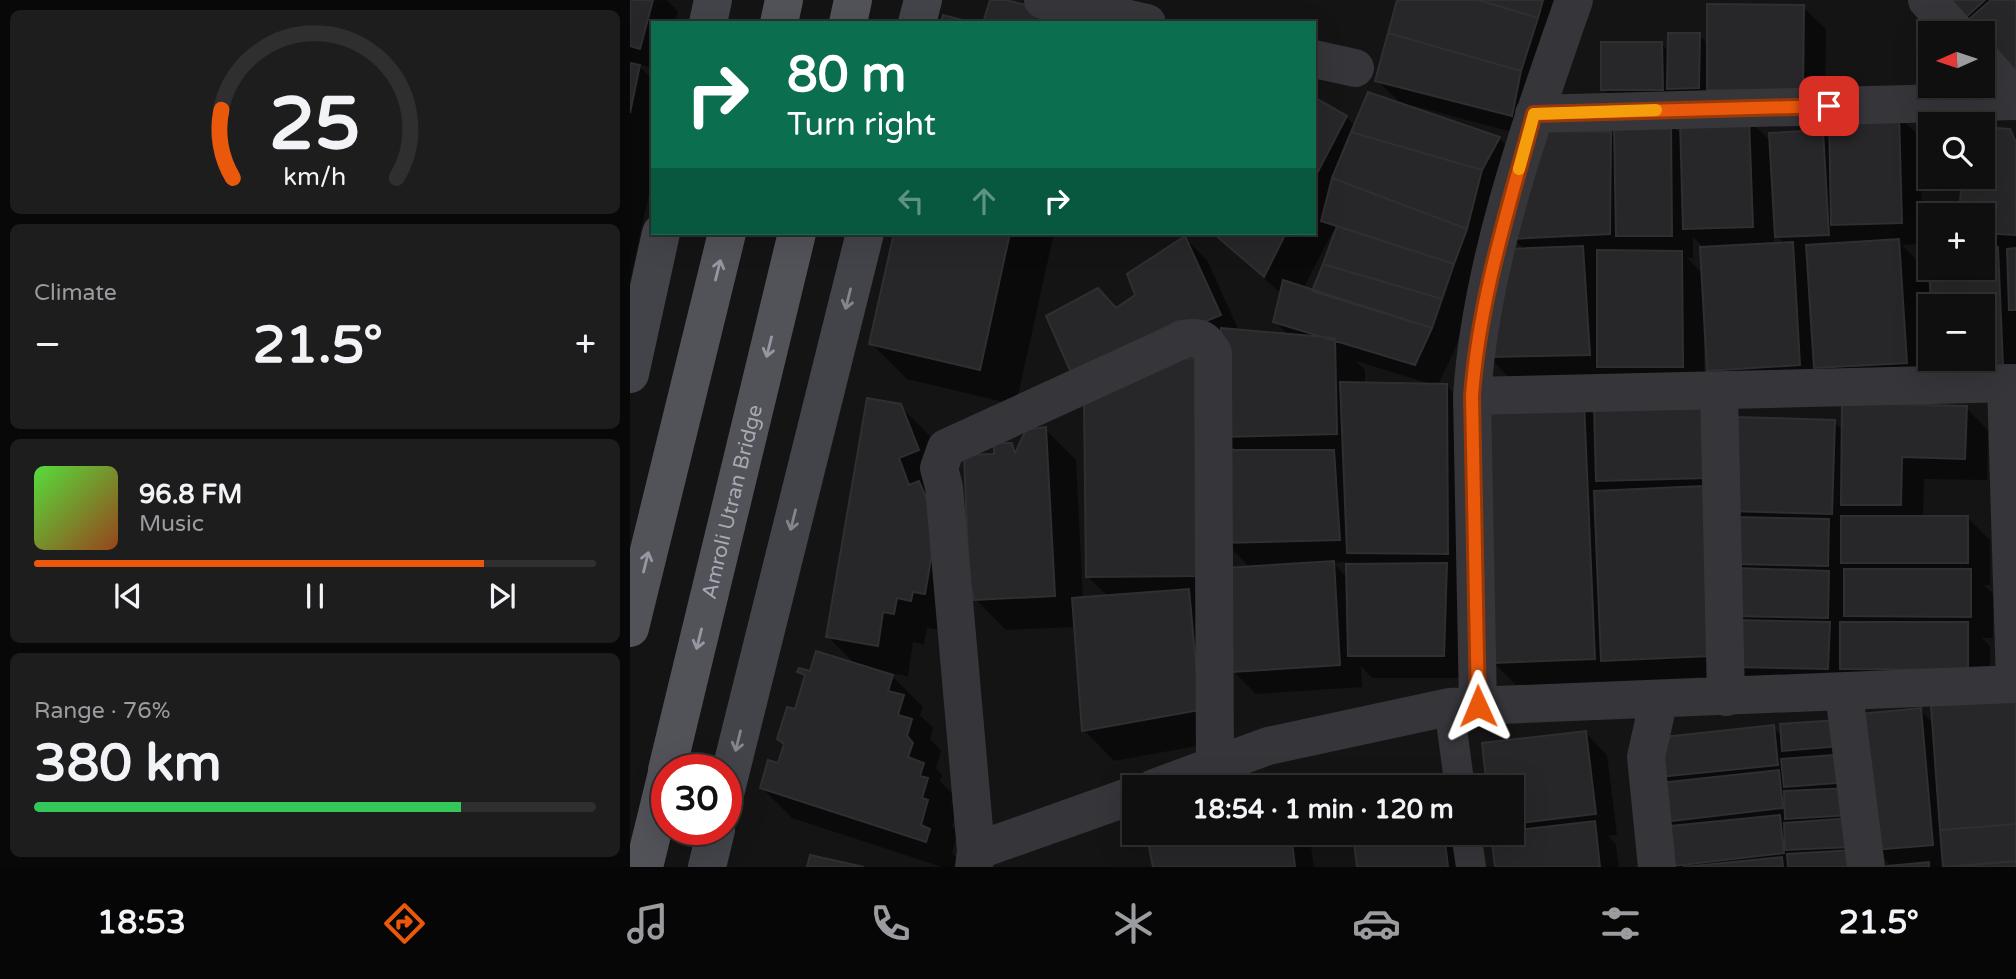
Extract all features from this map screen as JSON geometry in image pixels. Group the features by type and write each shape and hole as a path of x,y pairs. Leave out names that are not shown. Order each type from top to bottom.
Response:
{"main road":[{"path":"708,21 713,0"},
{"path":"779,21 784,0"},
{"path":"848,21 853,0"},
{"path":"918,21 923,0"},
{"path":"630,374 661,235"},
{"path":"630,628 727,235"},
{"name":"Amroli Utran Bridge","path":"671,754 797,235"},
{"path":"735,754 865,235"},
{"name":"Amroli Utran Bridge","path":"644,867 651,838"},
{"path":"707,867 712,845"}],"street":[{"path":"1043,0 1138,21"},
{"path":"1464,707 1472,396 1484,300 1534,114 1574,0"},
{"path":"1927,0 1946,21"},
{"path":"1316,59 1354,68"},
{"path":"1995,75 2016,100"},
{"path":"1534,114 2016,100"},
{"path":"1122,799 975,859 944,487 939,468 946,448 1184,339 1197,337 1206,340 1213,353 1215,766"},
{"path":"1190,775 1268,746 1464,707 2016,684 2011,383 1472,396"},
{"path":"1719,392 1726,697"},
{"path":"1844,693 1866,867"},
{"path":"1657,867 1646,757 1659,699"}],"lane":[{"path":"1461,775 1464,707"},
{"path":"1468,845 1471,867"}],"building":[{"path":"630,0 653,0 640,49 630,46"},
{"path":"990,0 1006,0 1059,13 1057,21 984,21"},
{"path":"1397,0 1478,0 1538,18 1521,71 1388,33"},
{"path":"1478,0 1543,0 1538,18"},
{"path":"1936,0 1985,0 1961,21 1954,21"},
{"path":"1991,0 2016,0 2016,78 1995,61 1995,21 1967,21"},
{"path":"1707,4 1804,5 1803,90 1707,90"},
{"path":"943,15 966,21 942,21"},
{"path":"1388,33 1521,71 1512,116 1375,81"},
{"path":"1668,33 1700,33 1699,88 1667,89"},
{"path":"1601,42 1662,42 1663,90 1601,90"},
{"path":"630,63 640,65 630,113"},
{"path":"1368,92 1500,137 1482,170 1351,132"},
{"path":"1316,98 1347,116 1316,175"},
{"path":"1899,113 1902,223 1831,225 1829,115"},
{"path":"1749,118 1753,227 1683,229 1680,120"},
{"path":"1671,121 1672,236 1616,236 1614,123"},
{"path":"1995,128 2010,129 2016,142 2016,235 1995,234 1995,203 1960,203 1961,189 1995,189"},
{"path":"1823,130 1829,235 1775,237 1769,133"},
{"path":"1542,131 1611,132 1610,234 1511,239"},
{"path":"1351,132 1482,170 1467,229 1332,178"},
{"path":"1332,178 1467,229 1454,264 1321,221"},
{"path":"1337,226 1454,264 1442,299 1323,264"},
{"path":"894,235 1010,235 980,370 869,344"},
{"path":"1215,235 1285,235 1264,277"},
{"path":"1185,236 1221,315 1184,330 1178,320 1073,377 1046,316 1098,288 1116,308 1135,295 1127,274"},
{"path":"1899,239 1907,363 1814,368 1806,245"},
{"path":"1793,242 1800,365 1707,371 1700,247"},
{"path":"1583,246 1590,355 1486,357 1507,249"},
{"path":"1995,247 1998,247 2003,366 1995,366 1995,294 1930,294 1930,280 1995,280"},
{"path":"2016,248 2016,310 2009,310 2007,249"},
{"path":"1597,250 1682,251 1683,367 1597,367"},
{"path":"1323,264 1442,299 1432,328 1312,291"},
{"path":"1283,280 1432,328 1415,365 1273,322"},
{"path":"1221,328 1335,338 1337,434 1220,437"},
{"path":"1198,358 1201,576 1086,577 1084,399 1162,359"},
{"path":"1340,382 1447,384 1448,554 1347,553"},
{"path":"867,398 901,404 919,450 899,458 909,485 919,481 937,523 925,594 913,592 911,601 897,598 894,614 883,612 878,646 826,637"},
{"path":"1584,402 1595,659 1492,663 1481,405"},
{"path":"1706,403 1708,478 1596,481 1594,406"},
{"path":"1842,403 1967,406 1965,459 1902,457 1901,505 1841,505"},
{"path":"1734,417 1835,420 1832,514 1731,511"},
{"path":"1046,427 1055,596 974,600 969,579 964,455 994,454 994,443 1012,443 1015,453 1026,430"},
{"path":"1223,450 1334,450 1340,540 1223,543"},
{"path":"1703,486 1710,656 1601,661 1594,491"},
{"path":"1841,516 1968,516 1968,563 1841,563"},
{"path":"1734,517 1829,519 1828,566 1733,564"},
{"path":"1334,561 1340,665 1232,672 1225,568"},
{"path":"1447,563 1444,656 1348,656 1346,564"},
{"path":"1735,568 1829,571 1828,618 1733,616"},
{"path":"1844,569 1971,569 1971,617 1844,616"},
{"path":"1189,589 1200,710 1082,731 1072,598"},
{"path":"1735,620 1830,622 1828,669 1734,667"},
{"path":"1840,622 1968,622 1968,670 1840,669"},
{"path":"816,651 893,675 888,691 904,695 898,715 912,719 907,736 913,743 908,757 924,763 920,776 928,778 922,798 928,800 921,825 930,829 926,842 760,788 768,760 778,763 784,744 777,739 787,707 795,709 805,675 797,672 799,668 810,671"},
{"path":"2016,699 2016,824 1940,830 1931,706"},
{"path":"1921,708 1933,845 1873,850 1860,714"},
{"path":"1838,720 1840,746 1782,751 1780,724"},
{"path":"1774,725 1778,765 1659,777 1655,738"},
{"path":"1586,731 1596,814 1524,823 1524,775 1486,775 1482,743"},
{"path":"1847,754 1849,782 1784,787 1781,759"},
{"path":"1779,770 1783,808 1664,822 1660,783"},
{"path":"1851,788 1852,815 1785,819 1784,791"},
{"path":"1780,815 1784,853 1665,867 1661,827"},
{"path":"1851,818 1852,847 1785,850 1784,823"},
{"path":"1595,821 1600,867 1495,867 1492,845 1524,845 1524,829"},
{"path":"2016,824 2016,861 1943,867 1940,830"},
{"path":"1148,845 1292,845 1295,867 1153,867"},
{"path":"1354,845 1445,845 1448,867 1357,867"},
{"path":"1854,850 1855,867 1788,867 1787,854"},
{"path":"810,855 864,867 807,867"},
{"path":"1782,857 1783,867 1683,867"},
{"path":"2016,861 2016,867 1952,867"},
{"path":"1929,862 1929,867 1877,867"}],"slow traffic":[{"path":"1519,169 1534,114 1656,110"}],"route":[{"path":"1478,706 1472,396 1475,353 1484,300 1534,114 1829,106"}]}
